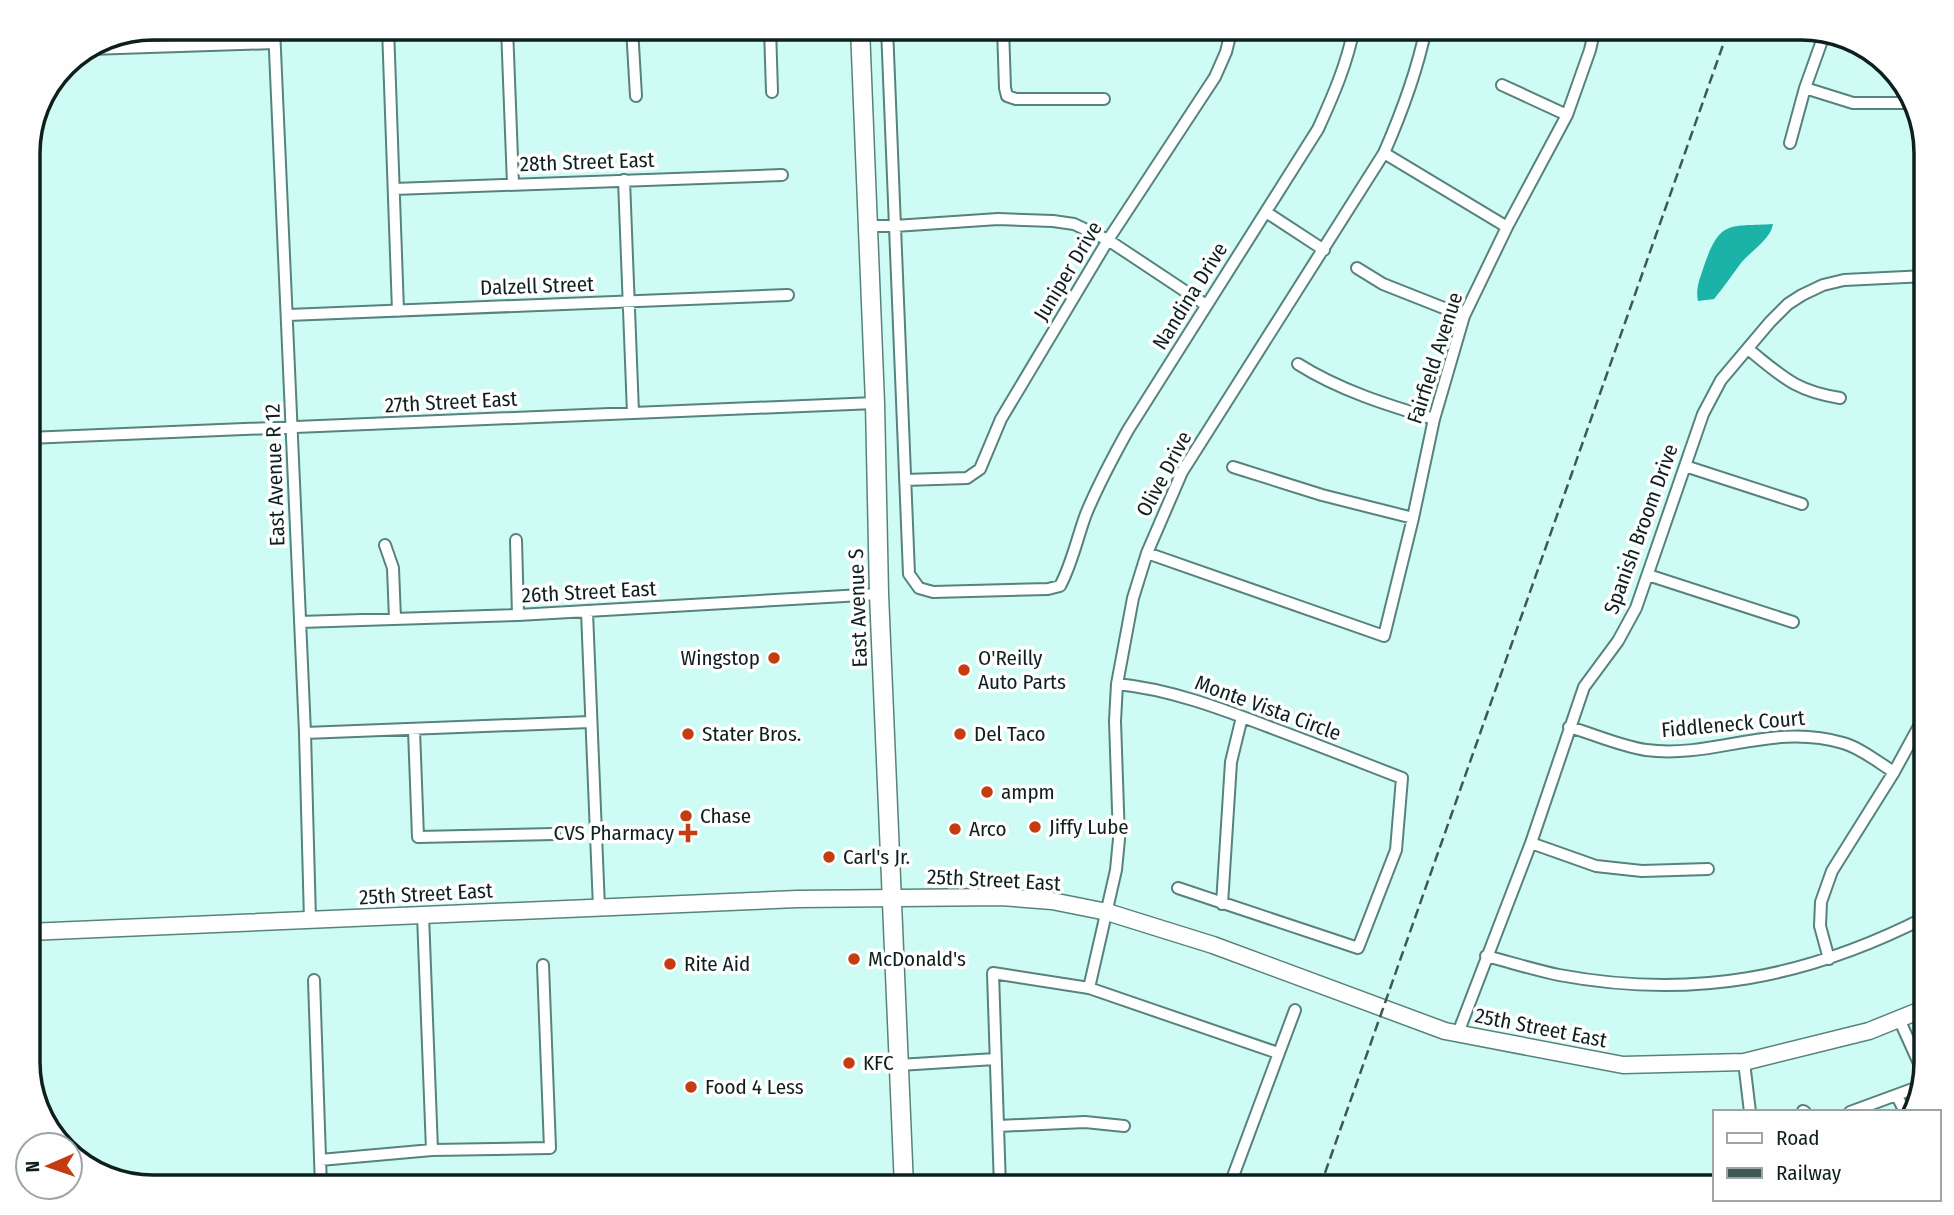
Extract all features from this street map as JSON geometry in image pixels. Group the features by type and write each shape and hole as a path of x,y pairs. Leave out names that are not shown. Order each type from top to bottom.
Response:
{"main road":[{"name":"East Avenue S","path":"860,40 875,403 879,594 904,1175"},
{"name":"25th Street East","path":"40,931 796,899 1002,897 1052,901 1107,912 1213,945 1458,1033 1623,1065 1744,1062 1869,1031 1914,1013"}],"street":[{"path":"388,40 398,311"},
{"path":"507,40 513,184"},
{"path":"633,40 636,96"},
{"path":"770,40 772,92"},
{"path":"887,40 905,480"},
{"path":"1003,40 1007,96 1016,99 1104,99"},
{"name":"Juniper Drive","path":"905,480 967,478 980,469 1002,419 1108,240 1215,77 1229,40"},
{"name":"Nandina Drive","path":"905,480 909,574 919,588 933,592 1048,589 1060,586 1103,477 1128,430 1323,119 1337,89 1352,40"},
{"name":"Olive Drive","path":"1089,988 1116,870 1119,839 1115,721 1117,684 1133,598 1147,553 1182,471 1384,153 1404,108 1423,40"},
{"name":"Fairfield Avenue","path":"1147,553 1384,636 1434,419 1464,316 1507,227 1567,115 1592,40"},
{"path":"144,41 144,47"},
{"path":"1790,143 1821,42"},
{"path":"113,48 274,43"},
{"name":"East Avenue R 12","path":"274,43 288,315 310,920"},
{"path":"1502,85 1567,115"},
{"path":"1805,89 1853,103 1901,103"},
{"path":"1384,153 1507,227"},
{"name":"28th Street East","path":"394,189 782,175"},
{"path":"624,180 633,413"},
{"path":"1266,212 1324,250"},
{"path":"868,226 998,219 1074,224 1108,240 1206,305"},
{"path":"1357,268 1383,284 1464,316"},
{"name":"Spanish Broom Drive","path":"1458,1033 1531,842 1584,687 1618,641 1636,608 1703,414 1721,380 1788,304 1823,285 1844,280 1914,277"},
{"name":"Dalzell Street","path":"288,315 788,295"},
{"path":"1748,349 1791,384 1814,394 1840,398"},
{"path":"1298,364 1322,379 1394,407 1434,419"},
{"name":"27th Street East","path":"40,438 875,403"},
{"path":"1685,466 1802,504"},
{"path":"1233,467 1322,495 1413,518"},
{"path":"516,540 518,615"},
{"path":"385,545 393,568 395,619"},
{"path":"1648,575 1793,622"},
{"name":"26th Street East","path":"300,622 587,612 879,594"},
{"path":"587,612 599,908"},
{"name":"Monte Vista Circle","path":"1117,684 1174,694 1242,716 1402,778 1396,850 1358,948 1222,904"},
{"path":"1178,888 1222,904 1231,762 1242,716"},
{"path":"305,733 590,722"},
{"name":"Fiddleneck Court","path":"1569,727 1646,750 1677,750 1768,736 1806,735 1846,743 1894,772"},
{"path":"414,730 418,837 554,834"},
{"path":"1829,959 1821,926 1821,902 1832,871 1914,736"},
{"path":"1531,842 1596,866 1642,872 1708,869"},
{"path":"423,915 432,1150"},
{"path":"1486,956 1558,975 1634,985 1669,986 1780,974 1883,939 1914,923"},
{"path":"320,1160 432,1150 550,1148 543,965"},
{"path":"1000,1175 993,973 1089,988 1278,1053"},
{"path":"314,980 321,1175"},
{"path":"1232,1175 1295,1010"},
{"path":"1899,1018 1914,1052"},
{"path":"900,1065 996,1059"},
{"path":"1744,1062 1750,1110"},
{"path":"1856,1110 1910,1090"},
{"path":"1897,1096 1903,1109"},
{"path":"999,1126 1085,1122 1124,1126"}],"water":[{"path":"1773,224 1765,240 1741,263 1714,299 1698,301 1698,286 1705,263 1722,232 1737,226"}],"railway":[{"path":"1324,1175 1725,40"}],"place":[{"name":"Wingstop","path":"774,658"},
{"name":"O'Reilly Auto Parts","path":"964,670"},
{"name":"Stater Bros.","path":"688,734"},
{"name":"Del Taco","path":"960,734"},
{"name":"ampm","path":"987,792"},
{"name":"Chase","path":"686,816"},
{"name":"Jiffy Lube","path":"1035,827"},
{"name":"Arco","path":"955,829"},
{"name":"CVS Pharmacy","path":"688,833"},
{"name":"Carl's Jr.","path":"829,857"},
{"name":"McDonald's","path":"854,959"},
{"name":"Rite Aid","path":"670,964"},
{"name":"KFC","path":"849,1063"},
{"name":"Food 4 Less","path":"691,1087"}]}
